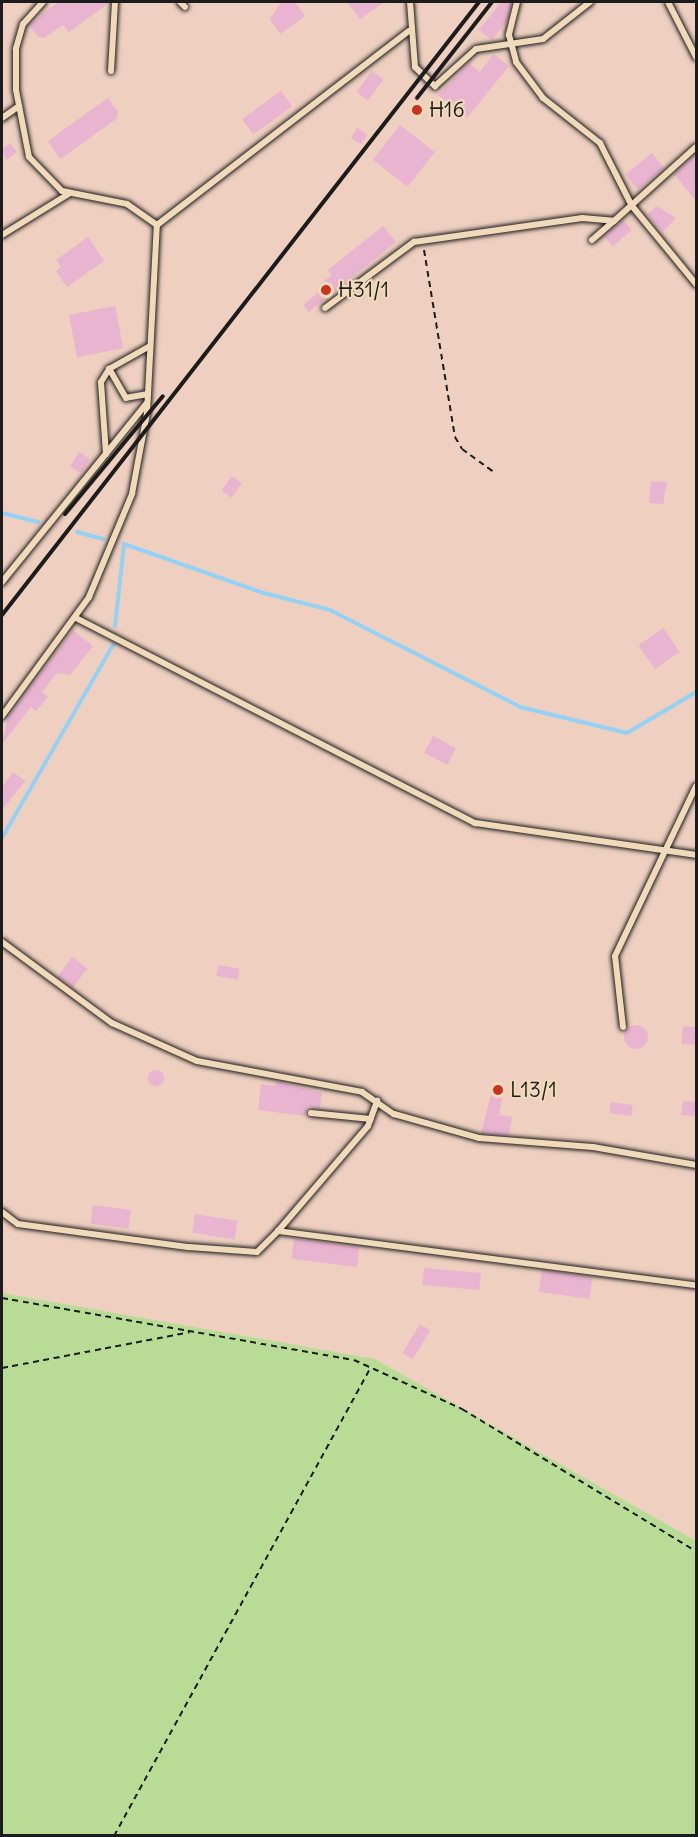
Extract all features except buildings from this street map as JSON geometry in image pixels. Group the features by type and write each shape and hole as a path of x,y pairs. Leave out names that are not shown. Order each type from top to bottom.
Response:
{"lane":[{"path":"43,2 19,33 14,70 29,157 47,181 70,193 127,204 157,225"},
{"path":"111,71 115,2"},
{"path":"410,2 409,31 415,67 432,86 442,83 476,49 552,35 590,2"},
{"path":"518,2 510,44 543,98 600,143 632,206 696,284"},
{"path":"668,2 696,57"},
{"path":"2,716 76,618 132,494 148,402 157,225 409,31"},
{"path":"2,118 19,106"},
{"path":"592,240 696,147"},
{"path":"2,235 70,193"},
{"path":"325,308 422,239 582,218 614,221"},
{"path":"106,454 101,382 109,369 150,346"},
{"path":"109,369 126,398 148,394"},
{"path":"2,582 148,402"},
{"path":"76,618 475,823 696,855"},
{"path":"623,1027 615,956 661,850 696,786"},
{"path":"2,942 76,998 157,1045 207,1063 362,1092 394,1114 479,1138 593,1147 696,1165"},
{"path":"2,1212 18,1224 257,1252 278,1231 370,1119 378,1101"},
{"path":"311,1113 370,1119"},
{"path":"278,1231 696,1285"}],"path":[{"path":"422,239 455,437 462,449 494,472"},
{"path":"2,1298 193,1331 372,1366 462,1409 696,1551"},
{"path":"2,1368 193,1331"},
{"path":"114,1836 372,1366"}],"shaded area":[{"path":"2,2 696,2 696,1541 375,1359 2,1293"}],"green space":[{"path":"2,1293 375,1359 696,1541 696,1835 2,1835"}],"waterway":[{"path":"2,513 38,522"},
{"path":"77,532 103,539"},
{"path":"115,626 124,544 260,592 330,610 520,707 627,733 696,692"},
{"path":"2,838 113,645"}],"railway":[{"path":"2,615 479,2"},
{"path":"417,98 492,2"},
{"path":"65,514 163,396"}],"place":[{"name":"H16","path":"417,110"},
{"name":"H31/1","path":"326,290"},
{"name":"L13/1","path":"498,1090"}]}
